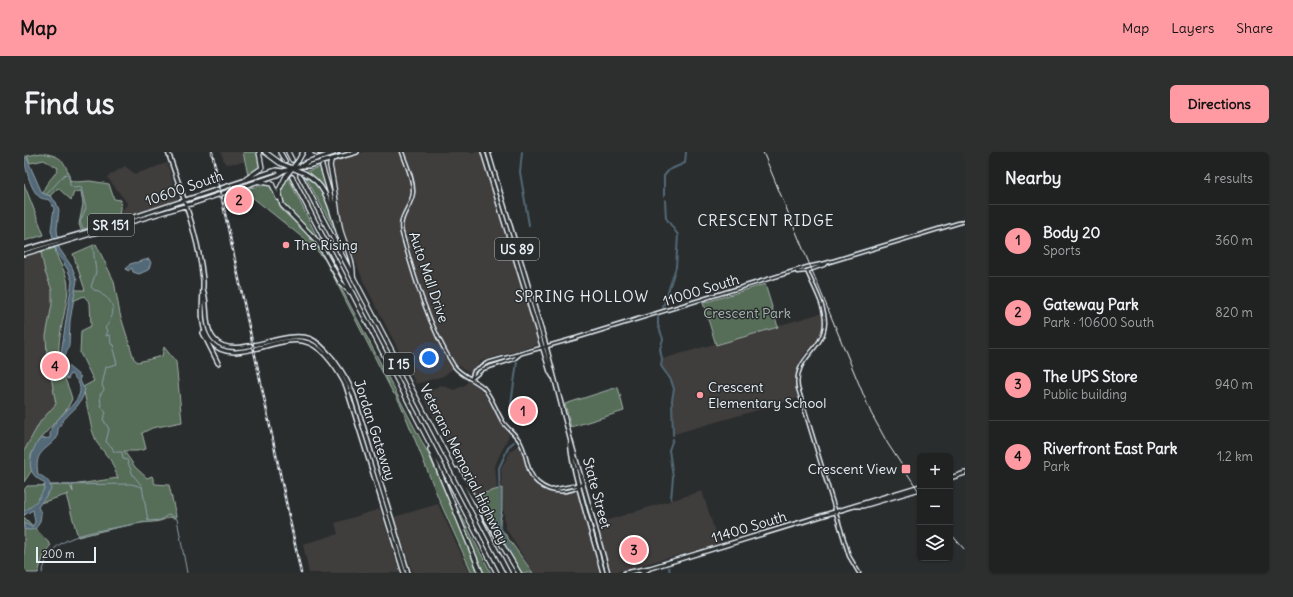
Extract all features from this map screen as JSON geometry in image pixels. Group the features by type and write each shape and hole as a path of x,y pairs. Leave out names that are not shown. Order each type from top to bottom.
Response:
{"highway":[{"path":"246,179 259,172 262,168 259,152"},
{"path":"265,152 280,163 314,180 324,191 338,232 346,248"},
{"path":"280,152 285,161"},
{"path":"288,152 292,160"},
{"path":"290,214 283,206 279,195 280,186 303,152"},
{"path":"315,152 327,152"},
{"path":"331,160 330,166 341,230"},
{"path":"322,166 354,270 353,277"},
{"name":"Veterans Memorial Highway","path":"300,175 508,573"},
{"name":"Veterans Memorial Highway","path":"292,177 497,573"},
{"path":"257,181 272,184 281,206 318,242 341,283 353,296"},
{"path":"425,434 437,469 481,573"},
{"path":"445,452 449,455 469,493 519,573"}],"main road":[{"name":"Jordan Gateway","path":"168,152 200,253 203,289 203,321 209,340 221,349 240,351 296,340 310,343 319,349 346,386 404,573"},
{"name":"10600 South","path":"64,241 246,179 276,170 283,171 292,169 307,162 337,152"},
{"name":"10600 South","path":"301,166 308,166 357,152"},
{"name":"State Street","path":"483,152 545,347"},
{"name":"State Street","path":"488,152 554,378 608,573"},
{"name":"10600 South","path":"24,250 64,241 185,205 277,175 283,171"},
{"path":"490,172 500,201 503,202"},
{"path":"503,214 505,214 515,243"},
{"name":"10600 South","path":"24,254 49,245"},
{"name":"Jordan Gateway","path":"203,289 206,295 208,326 213,338 220,344 226,347 237,348 296,336 312,339 322,346 350,384 408,573"},
{"path":"203,321 202,327 204,336 212,348 218,364"},
{"path":"208,326 209,335 221,349 234,350 237,348"},
{"name":"State Street","path":"571,442 570,449 579,486 603,573"},
{"path":"953,477 965,473"},
{"name":"11400 South","path":"625,573 650,568 917,487"},
{"name":"11400 South","path":"854,506 863,506 917,490"},
{"path":"588,520 591,521 600,544"},
{"path":"389,527 394,526"},
{"name":"11400 South","path":"642,573 650,568"}],"street":[{"name":"Auto Mall Drive","path":"402,152 413,190 412,198 402,221 404,237 430,318 454,366 486,391 504,424 519,441 533,477 541,486 551,490 564,492 583,484"},
{"name":"11000 South","path":"471,379 472,374 482,365 796,272 810,266 826,263 965,222"},
{"name":"11000 South","path":"796,272 807,271 826,263"},
{"path":"807,271 823,310 825,326 820,340 800,366 798,386 849,556 859,573"}],"shaded area":[{"path":"221,152 243,152 244,162 227,164 224,161"},
{"path":"364,152 481,152 540,344 481,361 470,373 458,365 443,376 416,384 364,283 342,225 324,165"},
{"path":"167,163 178,199 124,218 121,211 128,204 107,177 125,166 135,174"},
{"path":"41,252 45,272 52,290 52,304 46,336 47,355 56,404 40,422 24,451 24,257"},
{"path":"822,313 823,325 819,338 804,355 797,369 795,379 799,398 674,434 672,400 674,389 671,380 661,366 662,359"},
{"path":"468,381 476,385 483,392 509,435 495,465 497,489 474,496 422,395 441,385 454,390 465,385"},
{"path":"519,444 529,477 539,488 553,493 578,490 599,573 533,573 505,527 501,469 510,452"},
{"path":"702,491 719,544 612,573 595,524"},
{"path":"438,504 470,573 413,573 394,517"},
{"path":"380,509 400,573 309,573 303,544 338,534 335,523"}],"green space":[{"path":"243,152 257,152 260,166 258,170 248,175"},
{"path":"41,153 58,157 64,163 70,180 76,182 90,181 109,184 114,199 121,200 120,218 81,230 79,224 83,204 81,191 74,192 71,200 58,188 50,196 43,194 45,187 58,168 44,160 30,163 27,156"},
{"path":"320,167 328,193 315,178 304,172"},
{"path":"305,176 313,181 323,195 339,238"},
{"path":"288,177 319,241 290,212 285,203 282,195 283,186"},
{"path":"24,184 44,235 24,241"},
{"path":"270,184 281,209 304,231 319,249 339,284 429,455 478,573 472,573 440,502 401,405 393,393 325,260 313,246 247,193 249,188"},
{"path":"239,190 248,200 248,203 232,208 229,193"},
{"path":"96,244 114,281 120,314 134,359 138,362 162,356 164,347 176,362 182,422 152,428 142,433 146,449 124,451 135,467 147,478 152,476 155,484 169,485 176,516 174,518 169,517 157,522 141,523 78,537 66,495 69,494 34,505 24,516 24,490 27,486 70,485 73,492 72,485 118,478 111,461 97,443 92,430 83,387 94,381 80,353 81,331 91,326 90,303 84,296 73,301 75,290 85,290 73,254"},
{"path":"55,248 68,282 67,297 59,340 59,358 72,399 67,409 39,440 31,455 32,470 24,482 24,451 40,422 56,404 47,355 46,336 52,304 52,290 45,272 41,252"},
{"name":"Crescent Park","path":"765,284 778,327 716,345 703,303"},
{"path":"618,387 624,411 571,427 565,404"},
{"path":"502,488 500,527 533,573 522,573 474,496"},
{"path":"449,492 491,573 484,573"},
{"path":"24,517 51,545 45,552 38,573 24,573"}],"water":[{"path":"24,152 42,193 50,196 56,202 59,210 57,229 59,248 72,267 77,280 70,321 69,346 63,362 81,377 79,378 85,389 80,402 62,421 58,430 57,438 41,453 37,461 38,474 48,481 51,489 38,507 41,513 40,521 37,527 32,530 24,529 24,523 32,527 35,522 33,510 24,515 24,511 38,500 43,492 45,484 32,472 30,462 31,457 40,439 50,438 53,427 76,401 80,388 78,381 71,374 69,375 69,378 66,378 60,360 72,281 68,270 57,253 51,230 54,208 49,200 41,198 34,190 26,170"},
{"path":"149,259 151,263 148,270 139,274 133,272 132,268 128,271 126,269 130,264"}],"waterway":[{"path":"522,152 520,172 529,225"},
{"path":"664,196 664,176 669,170 685,163 686,152"},
{"path":"46,195 65,174 69,176 70,185 74,188 81,187 86,208 80,222 84,230"},
{"path":"663,307 676,267 678,235 666,218 665,200"},
{"path":"93,247 96,272 91,287 94,290 99,291 108,299 113,307 112,315 105,328 108,331 106,336 110,335 111,344 115,346 113,349 117,364 106,367 102,385 104,390 100,395 101,406 106,413 103,419 109,429 106,442 112,447 114,452 122,452 123,459 127,460 133,475 142,486 148,521 161,520 169,514 177,519 187,573"},
{"path":"658,317 658,325 663,339 660,349 662,359 661,366 671,380 674,389 672,400 673,435"},
{"path":"511,419 510,411 517,362"},
{"path":"671,499 673,477 669,450 673,439"},
{"path":"511,556 512,552 497,522 500,509 499,468 509,446 514,442"},
{"path":"50,485 131,484 142,487"},
{"path":"140,523 144,521"},
{"path":"47,558 54,549 63,542 75,537 101,530 139,523"},
{"path":"42,573 46,561"},
{"path":"669,568 670,573"}],"tunnel":[{"path":"317,152 322,166"}],"tram line":[{"path":"763,152 871,413 888,444 917,489"},
{"path":"953,536 965,550"}],"railway":[{"path":"212,152 301,573"}],"place":[{"name":"Gateway Park","path":"239,200"},
{"name":"The Rising","path":"286,245"},
{"name":"Riverfront East Park","path":"55,366"},
{"name":"Crescent Elementary School","path":"700,395"},
{"name":"Body 20","path":"523,411"},
{"name":"Crescent View","path":"906,469"},
{"name":"The UPS Store","path":"634,550"}],"district":[{"name":"CRESCENT RIDGE","path":"766,221"},
{"name":"SPRING HOLLOW","path":"582,297"}]}
